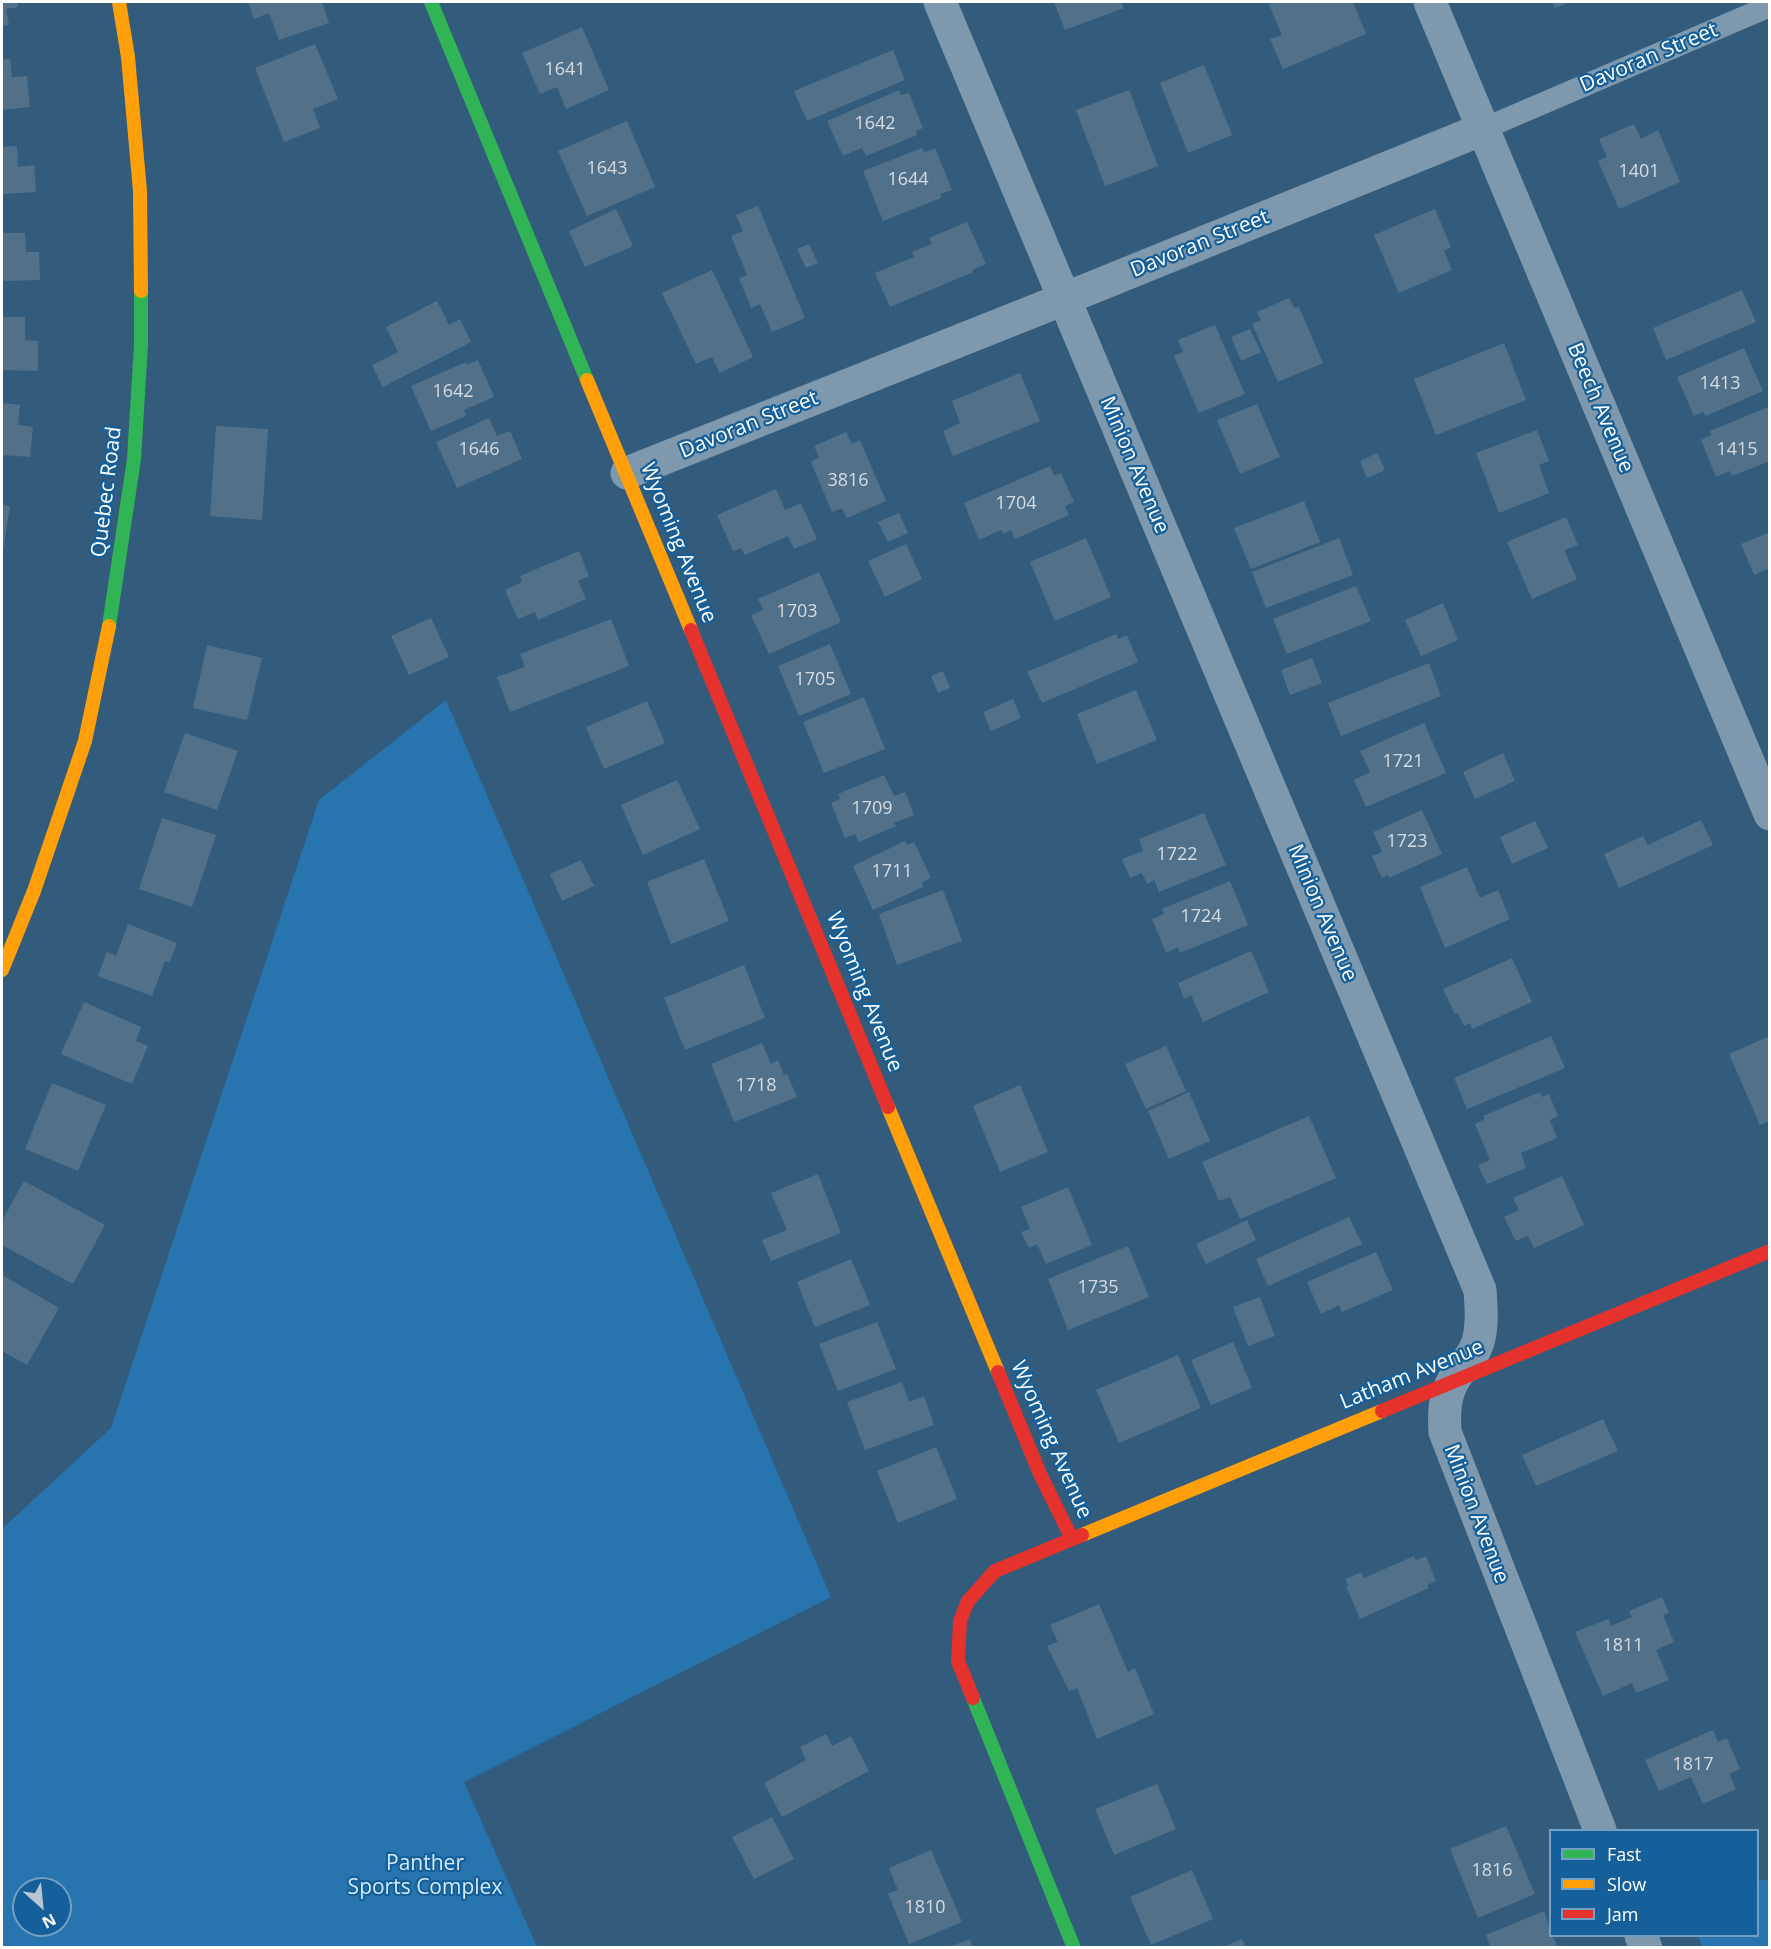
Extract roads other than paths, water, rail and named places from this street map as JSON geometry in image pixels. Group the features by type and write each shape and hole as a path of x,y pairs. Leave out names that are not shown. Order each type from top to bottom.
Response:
{"street":[{"name":"Quebec Road","path":"2,970 34,891 85,741 113,610 134,459 141,344 140,191 128,57 119,2"},
{"name":"Wyoming Avenue","path":"431,2 1040,1474 1072,1539 995,1571 974,1591 963,1610 957,1635 958,1661 1074,1947"},
{"name":"Minion Avenue","path":"940,2 1480,1290 1482,1320 1478,1343 1467,1364 1452,1382 1444,1406 1445,1432 1600,1829"},
{"name":"Beech Avenue","path":"1430,2 1770,814"},
{"name":"Davoran Street","path":"627,473 1483,129"},
{"name":"Latham Avenue","path":"1072,1539 1770,1251"}],"lane":[{"name":"Davoran Street","path":"1483,129 1770,6"}],"park label":[{"name":"Panther Sports Complex","path":"425,1876"}]}
